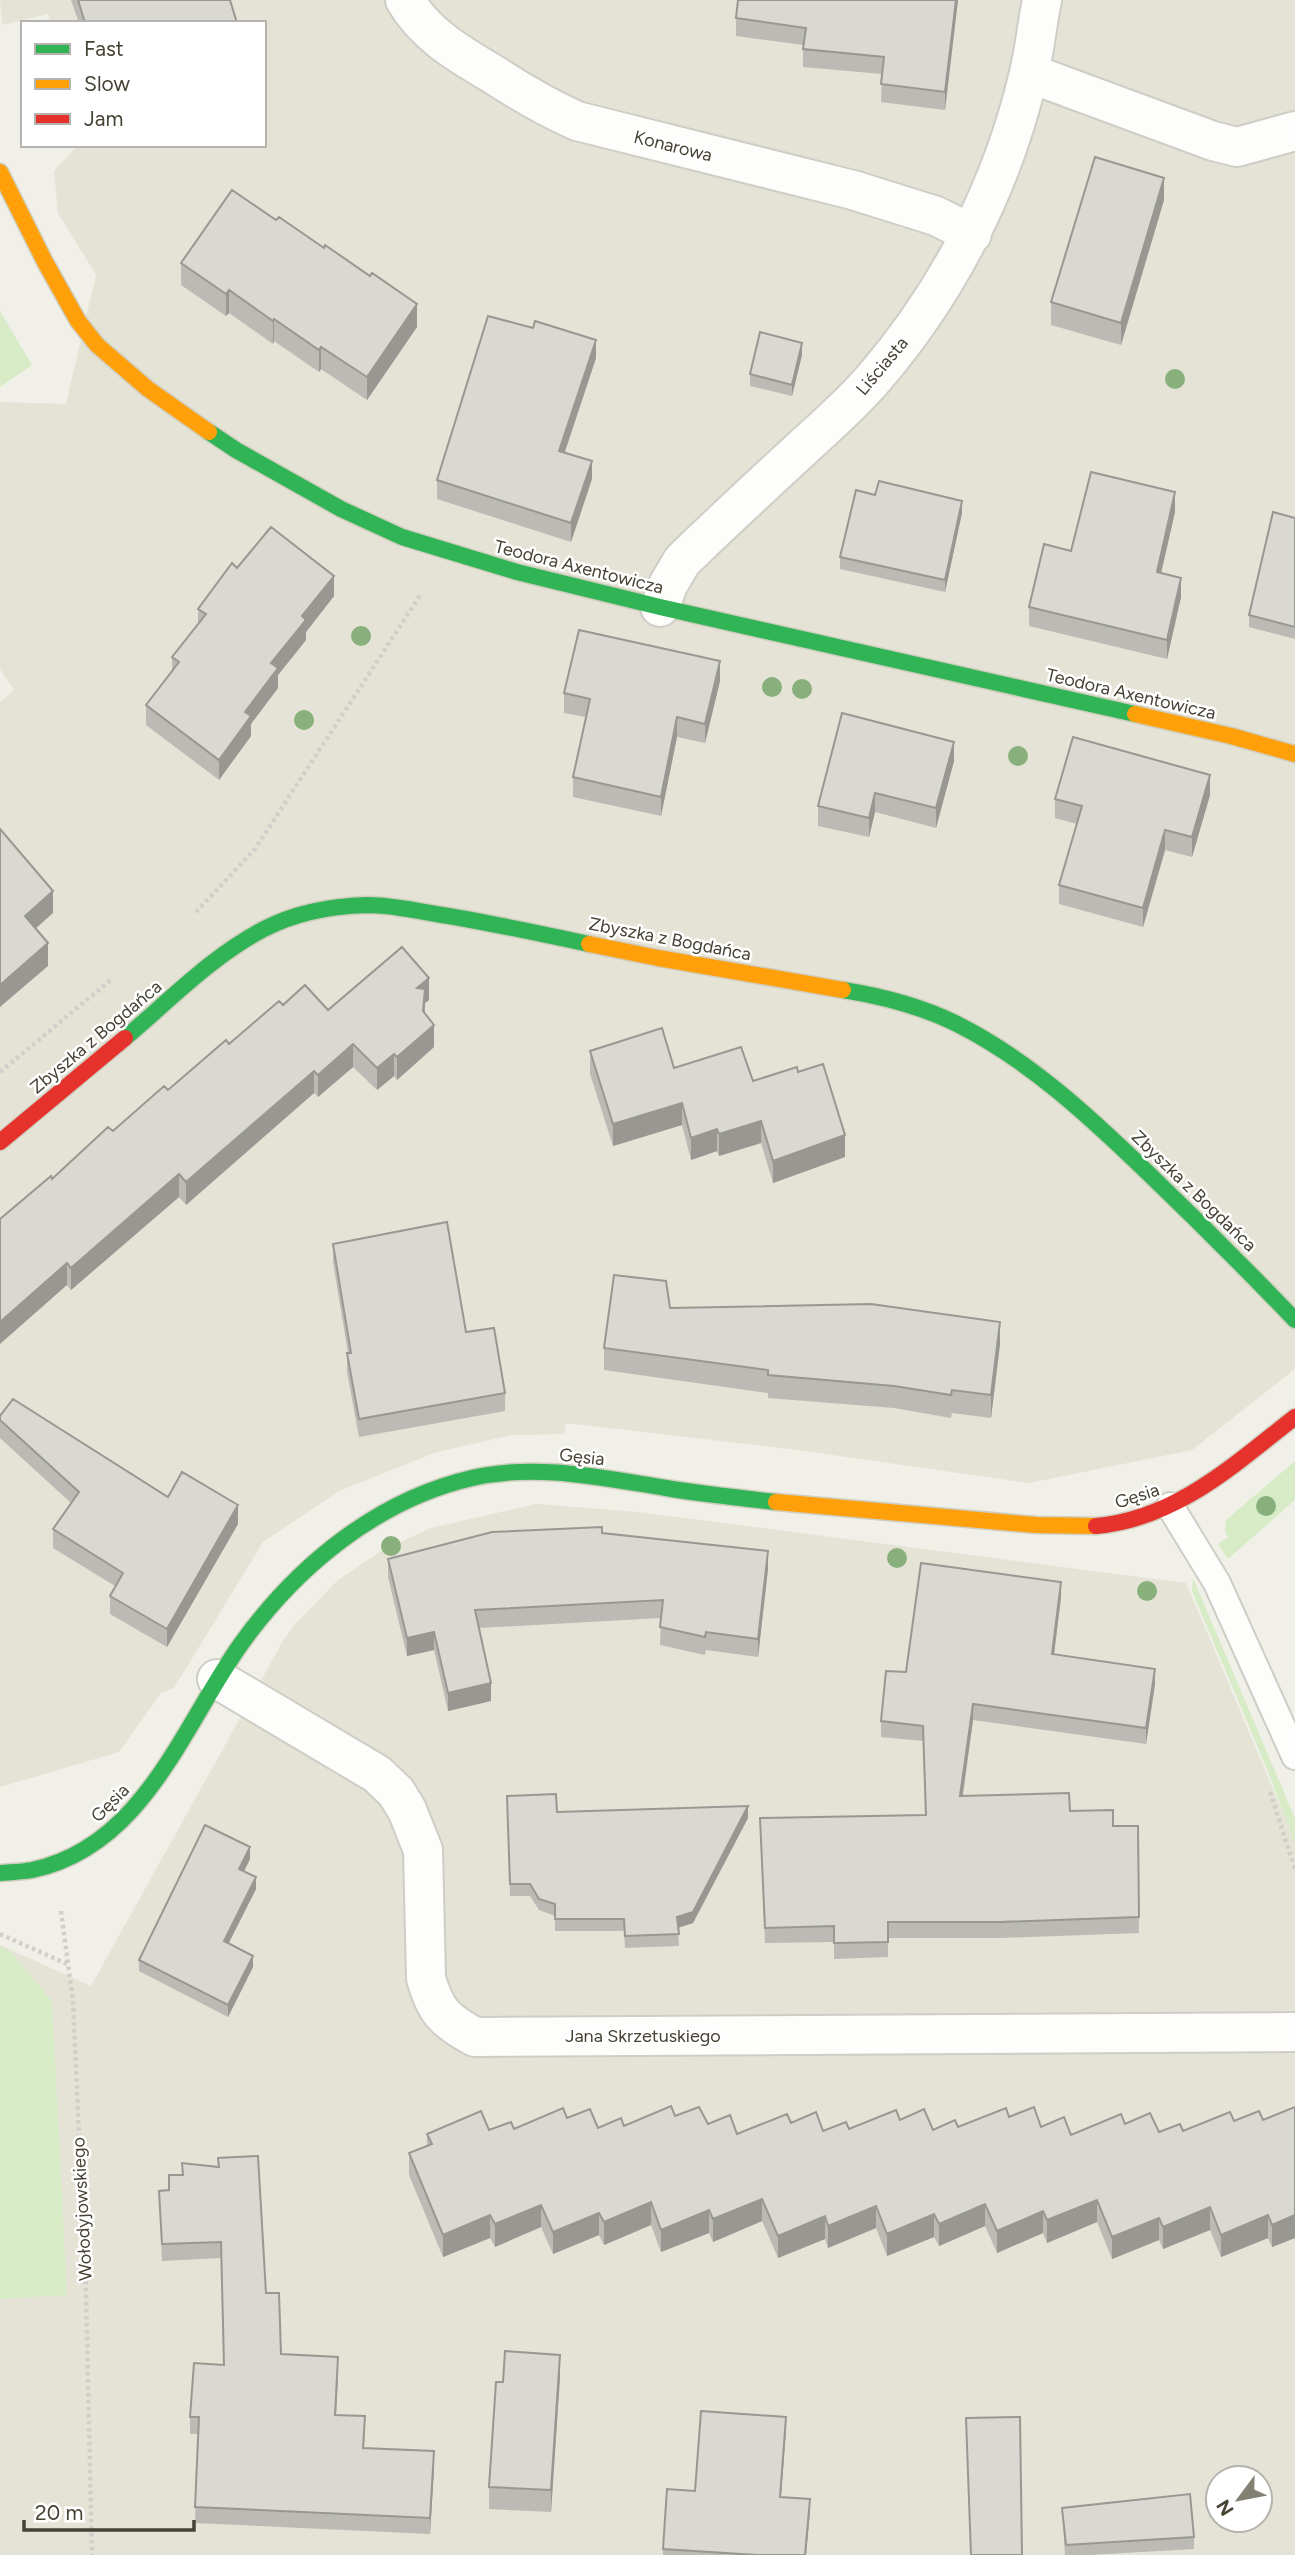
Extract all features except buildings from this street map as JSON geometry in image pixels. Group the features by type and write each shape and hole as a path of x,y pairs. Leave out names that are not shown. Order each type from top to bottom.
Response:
{"street":[{"name":"Konarowa","path":"405,0 442,43 547,108 577,121 853,190 936,216 972,234"},
{"name":"Liściasta","path":"660,607 668,585 682,561 839,415 873,380 916,326 972,234 1014,125 1029,73 1042,0"},
{"path":"1029,73 1213,141 1237,147 1295,131"},
{"name":"Teodora Axentowicza","path":"0,172 78,321 97,345 190,419 278,475 341,509 402,537 517,572 660,607 1231,736 1295,754"},
{"name":"Zbyszka z Bogdańca","path":"0,1142 216,961 262,930 293,916 312,912 367,905 395,907 867,994 928,1011 957,1024 1017,1060 1096,1124 1226,1248 1295,1320"},
{"name":"Gęsia","path":"0,1874 17,1874 54,1865 100,1839 127,1816 164,1770 217,1679 280,1594 328,1550 355,1532 410,1500 442,1487 474,1477 528,1471 904,1515 1045,1525 1115,1524 1150,1515 1205,1486 1295,1416"},
{"name":"Jana Skrzetuskiego","path":"217,1679 377,1774 396,1792 416,1828 423,1850 426,1978 431,1997 440,2012 455,2026 475,2036 1295,2032"}],"lane":[{"path":"1170,1506 1217,1583 1295,1756"}],"path":[{"path":"192,916 256,849 447,551"},
{"path":"0,1072 121,972"},
{"name":"Wołodyjowskiego","path":"54,1865 73,2001 86,2291 92,2555"},
{"path":"0,1934 68,1964"}],"shaded area":[{"path":"0,0 1295,0 1295,1369 1192,1450 1029,1483 790,1449 566,1423 564,1434 512,1435 437,1452 339,1491 263,1542 174,1688 161,1693 119,1752 0,1787 0,702 14,690 0,669 0,402 66,404 96,275 58,213 54,171 76,147 266,147 266,21 50,21 48,14 2,25"},
{"path":"536,1504 639,1512 1186,1583 1295,1841 1295,2555 0,2555 0,1945 91,1986 283,1641 295,1624 338,1580 381,1551 431,1528"}],"green space":[{"path":"0,311 32,365 0,387"},
{"path":"1295,1461 1295,1500 1228,1559 1218,1544 1228,1537 1225,1531 1226,1520"},
{"path":"1193,1578 1295,1818 1295,1843 1192,1591"},
{"path":"0,1947 11,1952 52,2001 67,2295 0,2299"}],"traffic: fast":[{"path":"209,432 341,509 402,537 517,572 660,607 1135,714"},
{"path":"125,1038 227,952 276,923 314,911 354,906 393,907 589,944"},
{"path":"843,990 900,1002 942,1017 982,1037 1033,1072 1081,1110 1126,1152 1295,1320"},
{"path":"0,1873 32,1870 71,1857 104,1836 132,1810 156,1779 241,1644 287,1588 342,1540 404,1502 437,1488 472,1478 520,1472 593,1476 776,1502"}],"traffic: slow":[{"path":"0,172 78,321 97,345 148,389 209,432"},
{"path":"1135,714 1295,754"},
{"path":"589,944 843,990"},
{"path":"776,1502 1036,1525 1096,1526"}],"traffic: jam":[{"path":"0,1142 125,1038"},
{"path":"1096,1526 1152,1513 1178,1501 1227,1470 1295,1417"}]}
